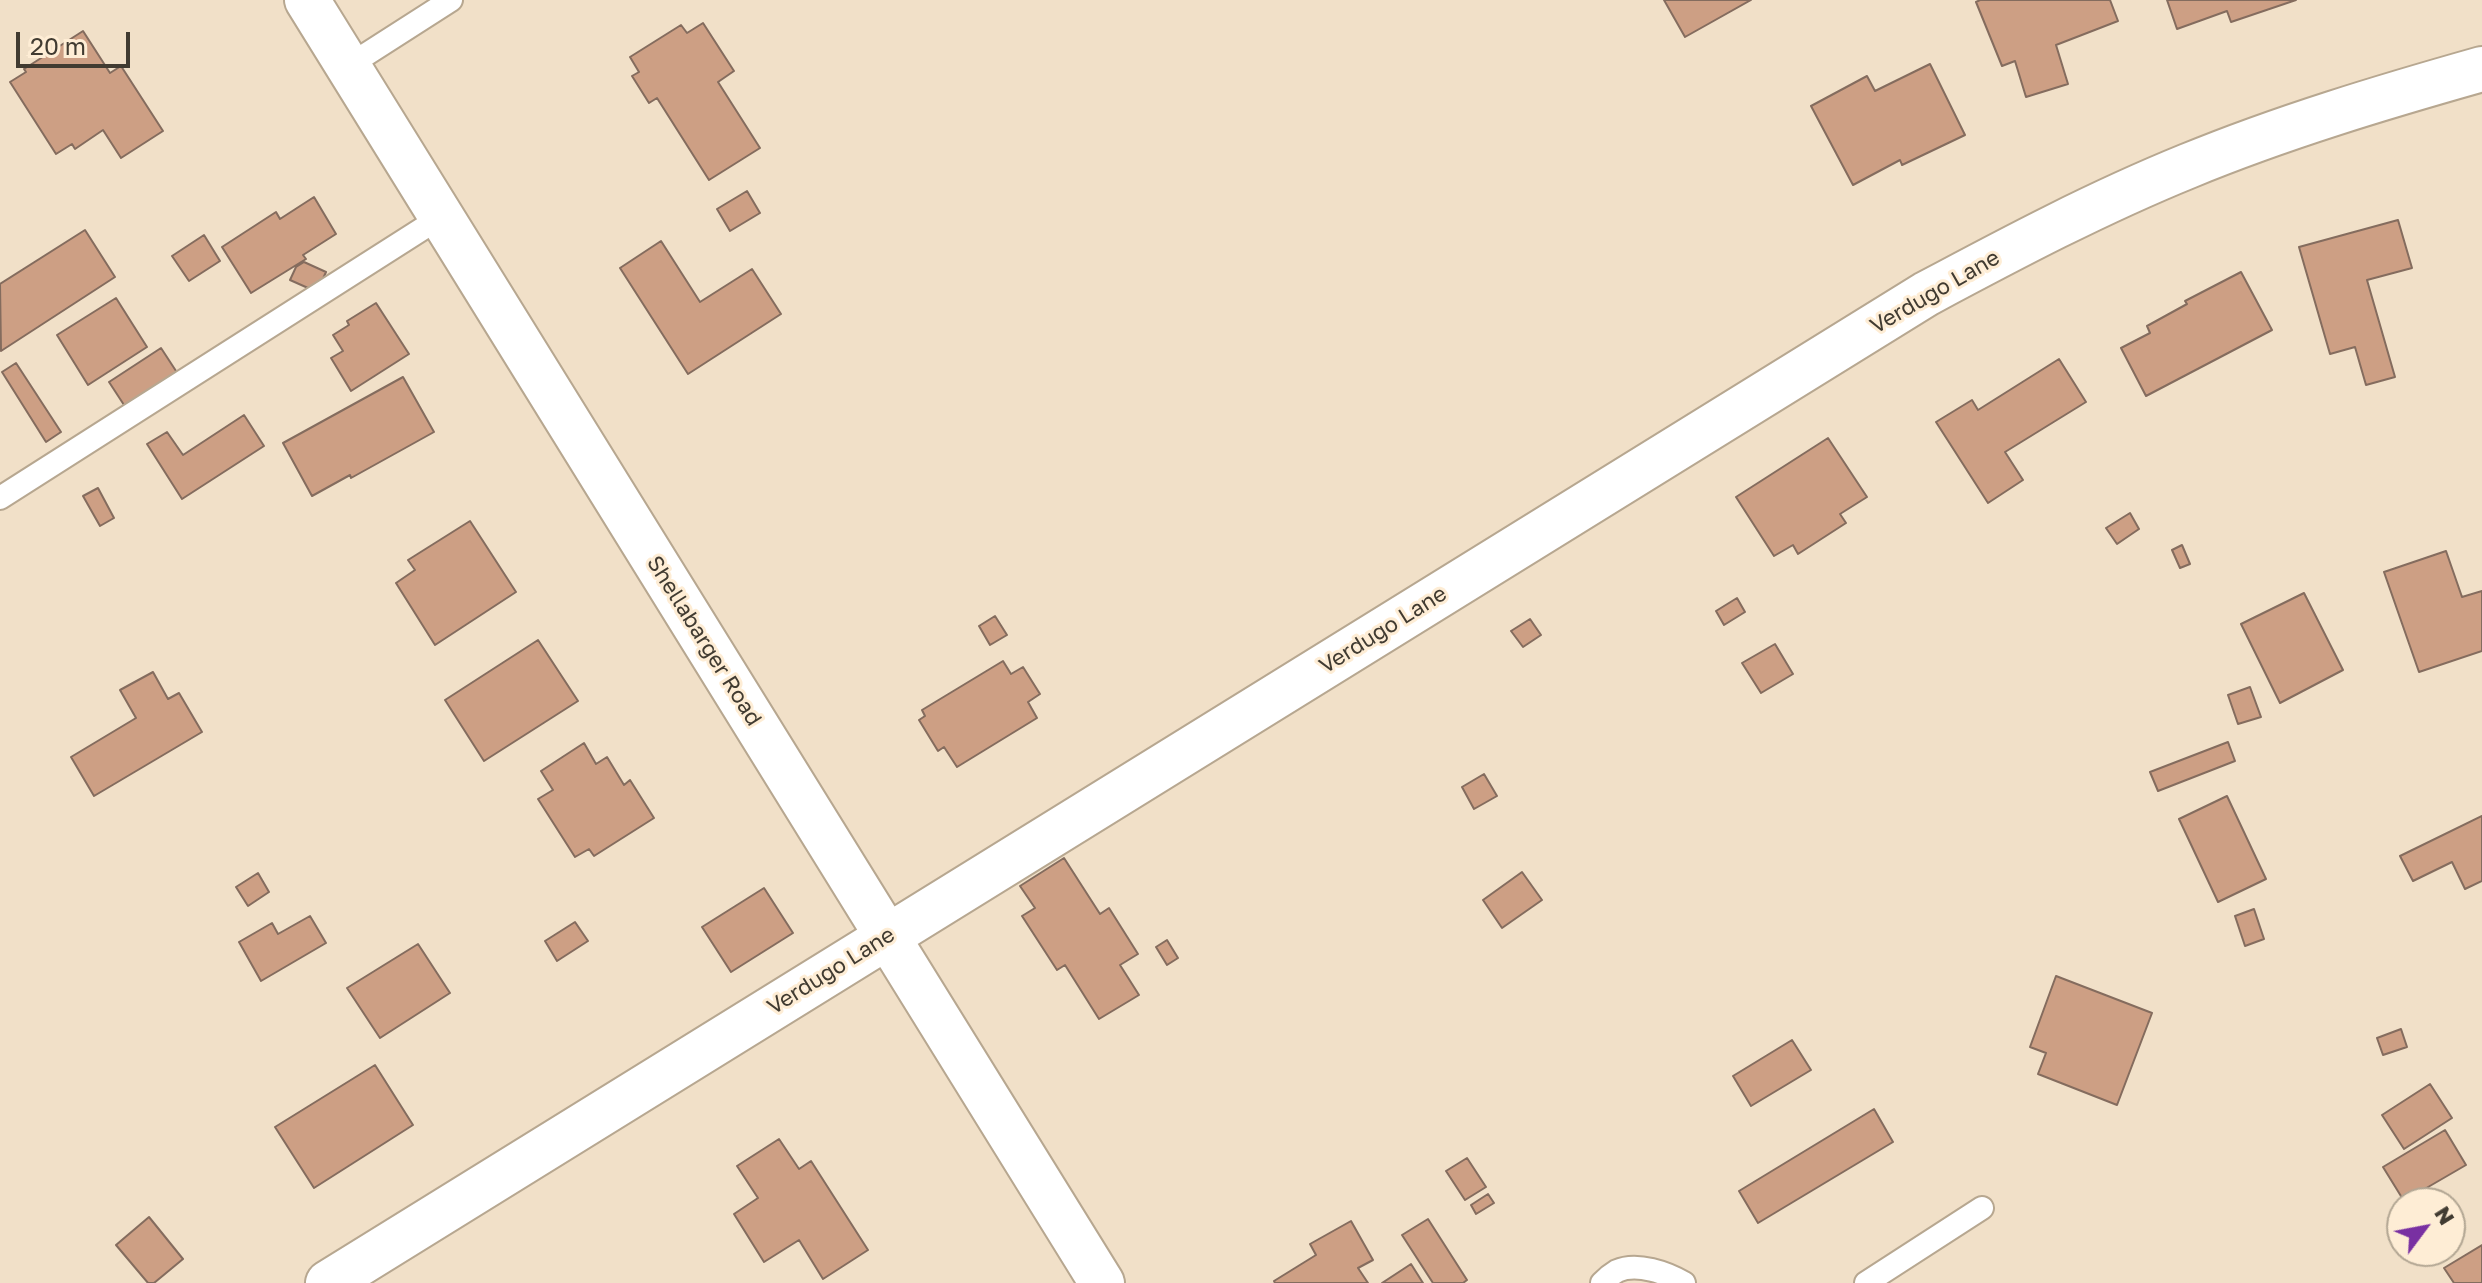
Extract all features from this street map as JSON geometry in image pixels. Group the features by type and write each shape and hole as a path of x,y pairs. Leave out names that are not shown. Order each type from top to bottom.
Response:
{"street":[{"name":"Shellabarger Road","path":"307,0 1102,1283"},
{"name":"Verdugo Lane","path":"328,1283 1938,287 2054,225 2187,166 2289,127 2482,69"}],"lane":[{"path":"348,66 451,0"},
{"path":"0,498 441,217"},
{"path":"1866,1283 1982,1208"},
{"path":"1602,1283 1618,1270 1644,1268 1666,1272 1684,1283"}],"building":[{"path":"1664,0 1751,0 1685,37"},
{"path":"2110,0 2118,21 2056,45 2068,84 2026,97 2015,61 2002,66 1976,2"},
{"path":"2167,0 2296,0 2231,22 2227,11 2177,29"},
{"path":"703,23 734,71 718,82 760,148 709,180 657,98 649,103 632,76 639,72 630,57 681,25 687,33"},
{"path":"83,31 110,73 121,66 163,131 121,158 103,130 75,149 72,144 56,154 10,82 26,72 24,69"},
{"path":"1930,64 1965,135 1902,165 1900,160 1853,185 1811,106 1867,76 1875,91"},
{"path":"747,191 760,213 730,231 717,209"},
{"path":"314,197 336,234 303,255 306,259 251,293 222,247 276,212 280,219"},
{"path":"2398,220 2412,268 2367,280 2395,377 2366,385 2355,347 2330,354 2299,247"},
{"path":"85,230 115,277 1,351 0,284"},
{"path":"204,235 220,261 189,281 172,256"},
{"path":"661,241 700,302 752,269 781,314 688,374 620,268"},
{"path":"304,262 326,272 317,292 290,280 296,267"},
{"path":"2241,272 2272,330 2146,396 2121,348 2150,333 2147,326 2187,304 2185,301"},
{"path":"116,298 147,347 88,385 57,335"},
{"path":"376,303 409,354 351,391 331,358 343,351 333,335 349,325 347,321"},
{"path":"161,348 178,374 126,408 109,382"},
{"path":"2059,359 2086,402 2005,452 2023,480 1988,503 1936,422 1972,400 1978,410"},
{"path":"16,363 61,432 46,442 2,372"},
{"path":"403,377 434,432 312,496 283,443"},
{"path":"244,415 264,446 182,499 147,444 167,432 183,455"},
{"path":"1828,438 1867,497 1840,514 1846,523 1798,554 1793,545 1774,556 1736,497"},
{"path":"98,488 114,518 100,526 83,496"},
{"path":"2130,513 2139,529 2117,544 2106,528"},
{"path":"470,521 516,592 435,645 396,583 415,570 408,560"},
{"path":"2182,545 2190,564 2180,568 2172,550"},
{"path":"2446,551 2462,597 2482,591 2482,651 2419,672 2384,572"},
{"path":"2304,593 2343,670 2280,703 2241,624"},
{"path":"1737,598 1745,612 1724,625 1716,611"},
{"path":"995,616 1007,635 990,645 979,626"},
{"path":"1530,619 1541,635 1523,647 1511,631"},
{"path":"538,640 578,701 484,761 445,700"},
{"path":"1775,644 1793,674 1761,693 1742,663"},
{"path":"1003,661 1011,674 1023,667 1040,694 1028,702 1037,718 957,767 944,747 938,751 919,720 925,716 922,710"},
{"path":"153,672 168,699 179,693 202,732 94,796 71,757 136,718 120,690"},
{"path":"2250,687 2261,717 2238,724 2228,695"},
{"path":"2228,742 2235,761 2158,791 2150,772"},
{"path":"584,743 596,764 607,757 624,785 630,780 654,818 594,856 589,849 575,857 538,799 553,790 541,771"},
{"path":"1484,774 1497,796 1474,809 1462,787"},
{"path":"2227,796 2266,879 2218,902 2179,819"},
{"path":"2482,816 2482,881 2465,889 2452,862 2413,881 2400,856"},
{"path":"1064,858 1100,914 1109,908 1138,954 1120,965 1139,995 1099,1019 1065,965 1057,970 1022,916 1035,908 1020,886"},
{"path":"1522,872 1542,900 1502,928 1483,900"},
{"path":"258,873 269,892 248,906 236,887"},
{"path":"764,888 793,933 731,972 702,927"},
{"path":"2254,909 2264,939 2245,946 2235,916"},
{"path":"310,916 326,943 261,981 239,942 272,923 278,934"},
{"path":"575,922 588,941 557,961 545,941"},
{"path":"1167,940 1178,958 1167,965 1156,947"},
{"path":"418,944 450,993 380,1038 347,988"},
{"path":"2056,976 2152,1013 2117,1105 2038,1074 2046,1053 2030,1047"},
{"path":"2401,1029 2407,1047 2383,1055 2377,1038"},
{"path":"1792,1040 1811,1070 1751,1106 1733,1076"},
{"path":"375,1065 413,1125 314,1188 275,1127"},
{"path":"2430,1084 2452,1118 2404,1149 2382,1115"},
{"path":"1874,1109 1893,1142 1758,1223 1739,1191"},
{"path":"2445,1130 2466,1165 2428,1187 2395,1187 2383,1167"},
{"path":"779,1139 799,1169 811,1161 868,1250 823,1279 799,1240 764,1262 734,1214 758,1198 737,1166"},
{"path":"1467,1158 1486,1187 1465,1200 1446,1171"},
{"path":"1488,1194 1494,1203 1476,1214 1471,1205"},
{"path":"149,1217 183,1259 154,1283 148,1283 116,1245"},
{"path":"1428,1219 1467,1280 1463,1283 1433,1283 1402,1235"},
{"path":"1351,1221 1373,1260 1358,1268 1368,1283 1275,1283 1316,1255 1310,1244"},
{"path":"2482,1245 2482,1283 2454,1283 2444,1268 2466,1267 2466,1255"},
{"path":"1411,1264 1423,1283 1382,1283"}]}
